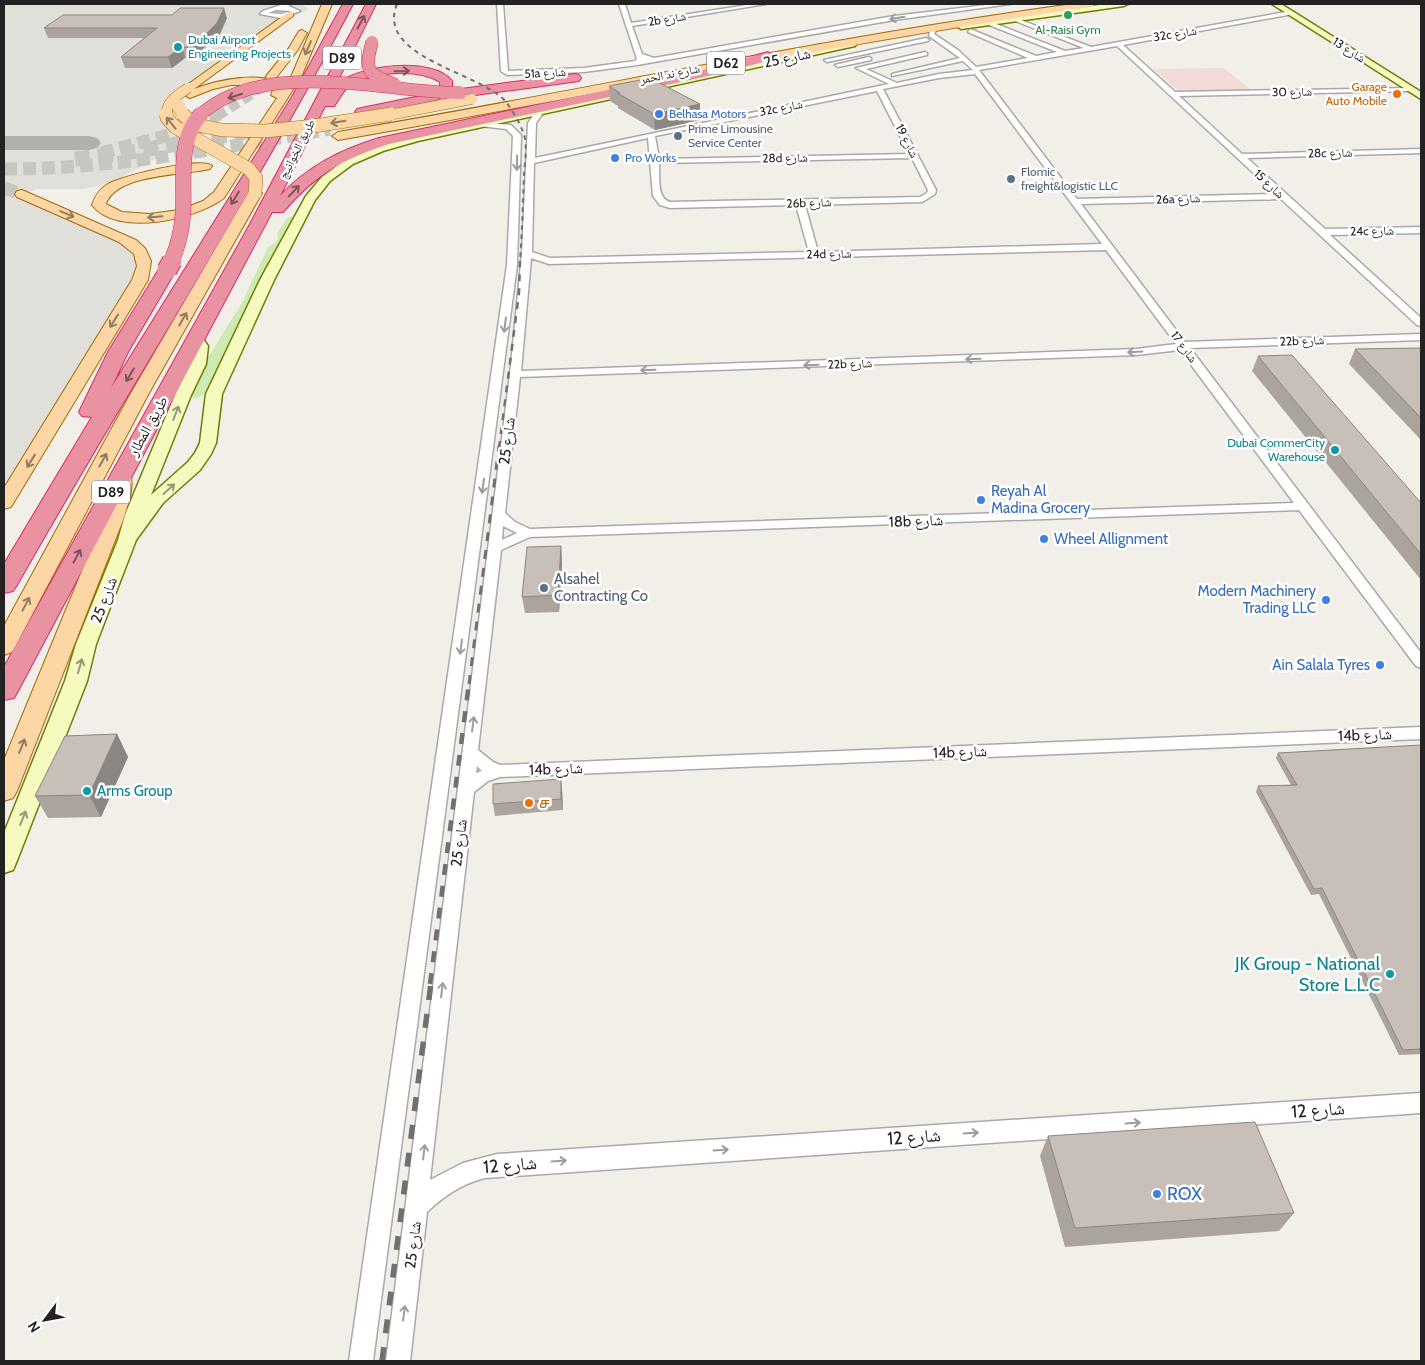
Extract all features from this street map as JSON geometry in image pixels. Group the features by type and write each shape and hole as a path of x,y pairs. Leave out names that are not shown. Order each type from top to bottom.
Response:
{"highway":[{"name":"طريق الخوانيج","path":"66,478 298,97 348,4"},
{"name":"طريق الخوانيج","path":"221,293 316,113 378,6"},
{"path":"373,38 367,66 372,74 395,85 422,92"},
{"path":"258,224 319,168 343,156 370,146 402,137 734,66 763,53"},
{"path":"316,113 331,101 345,83 369,74 392,71 416,71 436,75 446,81 446,90 432,97 362,112"},
{"path":"66,478 63,462 67,450 91,408 118,352 178,248 183,227 186,145 195,121 209,108 242,93 298,83 336,82 467,96 575,78"},
{"name":"طريق المطار","path":"4,691 221,293"},
{"name":"D89","path":"4,585 66,478"}],"main road":[{"path":"271,77 293,49 320,4"},
{"path":"206,166 150,174 127,180 108,189 102,195 99,205 106,211 138,218 164,216 203,206 225,189 296,77 328,4"},
{"name":"شارع ند الحمر","path":"338,140 483,117 763,53 900,26 1046,4"},
{"name":"شارع ند الحمر","path":"376,122 763,53 940,24 1091,4"},
{"path":"4,647 88,488 257,188 254,173 246,165 178,131 168,122 167,107 188,88 292,8"},
{"path":"575,78 659,64 763,53"},
{"path":"277,105 274,102 278,93 277,87 269,83 235,82 208,88 191,95 178,109 182,118 200,127 232,132 257,132 336,122 467,96"},
{"path":"4,503 58,418 140,280 145,268 144,256 136,247 124,239 22,194"},
{"path":"4,791 113,520 120,496 121,474"}],"street":[{"name":"51a شارع","path":"500,4 504,71 518,74 594,69 638,59 654,60 894,18 945,7 963,10 1007,4"},
{"path":"622,4 630,25 638,59"},
{"name":"2b شارع","path":"630,25 763,4"},
{"name":"شارع 25","path":"361,1361 512,274 518,162 517,135 522,128 532,123 539,112 756,64 912,36 933,30 1124,4"},
{"name":"شارع 13","path":"1276,4 1421,96"},
{"path":"292,8 273,16 263,14 264,12 276,9 292,8"},
{"name":"32c شارع","path":"532,157 912,82 973,67 1000,64 1292,13"},
{"path":"1016,20 1089,48"},
{"path":"986,22 1063,53"},
{"name":"شارع 17","path":"933,30 931,35 973,67 1421,662"},
{"path":"970,31 1034,58"},
{"path":"912,36 973,67"},
{"name":"شارع 17","path":"912,36 924,36 939,40"},
{"name":"شارع 15","path":"1118,43 1421,323"},
{"path":"897,85 859,69 873,58 898,46 927,44"},
{"path":"838,65 873,58 888,59 906,54 927,44"},
{"path":"898,46 906,54 912,67 926,79"},
{"path":"850,49 861,50 894,75 912,82"},
{"path":"827,60 861,50"},
{"path":"906,54 916,56 925,54"},
{"path":"894,75 912,67 953,56"},
{"path":"873,58 888,59 898,67 922,69 941,76"},
{"path":"922,69 961,60"},
{"name":"شارع 19","path":"879,88 932,190 931,194"},
{"name":"شارع 30","path":"1174,94 1411,89"},
{"path":"127,540 157,499 199,460 208,443 214,394 300,216 326,179 356,159 397,143 483,117 539,112"},
{"path":"483,117 500,126 522,128"},
{"name":"شارع 25","path":"398,1361 418,1205 526,269 532,157 522,128"},
{"path":"651,135 655,161"},
{"name":"28c شارع","path":"1239,156 1421,151"},
{"name":"28d شارع","path":"655,161 914,156"},
{"name":"26b شارع","path":"655,161 658,200 670,205 916,200 931,194"},
{"name":"26a شارع","path":"1075,202 1282,196"},
{"path":"800,203 814,255"},
{"name":"24c شارع","path":"1323,232 1421,230"},
{"name":"24d شارع","path":"526,269 549,261 1109,247"},
{"name":"24d شارع","path":"527,253 549,261"},
{"name":"22b شارع","path":"515,374 1136,352 1183,346 1421,337"},
{"name":"شارع 25","path":"4,863 76,681 86,644 127,540 134,515 200,358 201,346 196,339"},
{"path":"163,446 167,461 178,463 190,460 194,457 210,428"},
{"name":"18b شارع","path":"494,548 528,533 843,524 1304,506"},
{"name":"18b شارع","path":"498,514 510,525 528,533"},
{"name":"14b شارع","path":"465,790 482,778 499,771 1421,733"},
{"path":"470,752 482,762 499,771"},
{"name":"شارع 12","path":"418,1205 435,1189 454,1176 475,1168 497,1165 1421,1103"}],"shaded area":[{"path":"4,4 302,4 309,9 290,18 176,103 163,123 167,130 180,140 179,145 174,149 111,183 84,189 37,189 16,196 118,238 136,255 137,267 127,288 127,295 117,303 121,307 4,499"},
{"path":"1224,68 1251,90 1179,91 1153,69"}],"green space":[{"path":"288,217 297,217 221,369 216,370 203,395 196,398 189,397 207,359 242,303 268,247 278,239 277,233"}],"building":[{"path":"180,8 224,8 217,23 208,32 187,47 182,47 168,57 121,57 157,28 44,28 63,15 172,15"},
{"path":"650,78 700,104 654,114 617,93 620,93 609,86"},
{"path":"1421,348 1421,418 1355,349"},
{"path":"1292,355 1421,503 1421,554 1258,356"},
{"path":"561,546 558,595 522,597 527,547"},
{"path":"117,734 89,795 35,796 65,736"},
{"name":"JK Group - National Store L.L.C","path":"1421,745 1421,1049 1403,1050 1322,888 1314,889 1258,786 1297,785 1278,753"},
{"path":"561,779 561,799 493,804 493,784"},
{"name":"ROX","path":"1255,1122 1294,1213 1075,1228 1048,1136"}],"taxiway":[{"path":"4,143 89,143"}],"tunnel":[{"path":"217,116 255,92 271,77"},
{"path":"101,153 169,135 219,114"},
{"path":"4,169 46,168 128,161 208,150 330,129"},
{"path":"75,159 125,153 257,130"},
{"path":"4,188 22,194"}],"railway":[{"path":"397,4 394,22 401,38 415,51 434,62 493,91 506,102 520,125 525,136 526,147 520,262"},
{"path":"499,448 519,293 520,261"},
{"path":"469,684 499,446"},
{"path":"430,984 469,683"},
{"path":"382,1361 431,983"}],"place":[{"name":"Al-Raisi Gym","path":"1068,15"},
{"name":"Dubai Airport Engineering Projects","path":"178,47"},
{"name":"Garage Auto Mobile","path":"1397,94"},
{"name":"Belhasa Motors","path":"659,114"},
{"name":"Prime Limousine Service Center","path":"678,136"},
{"name":"Pro Works","path":"615,158"},
{"name":"Flomic freight&logistic LLC","path":"1011,179"},
{"name":"Dubai CommerCity Warehouse","path":"1335,450"},
{"name":"Reyah Al Madina Grocery","path":"981,500"},
{"name":"Wheel Allignment","path":"1044,539"},
{"name":"Alsahel Contracting Co","path":"544,588"},
{"name":"Modern Machinery Trading LLC","path":"1326,600"},
{"name":"Ain Salala Tyres","path":"1380,665"},
{"name":"Arms Group","path":"87,791"},
{"name":"ச","path":"529,803"},
{"name":"JK Group - National Store L.L.C","path":"1390,974"},
{"name":"ROX","path":"1157,1194"}]}
